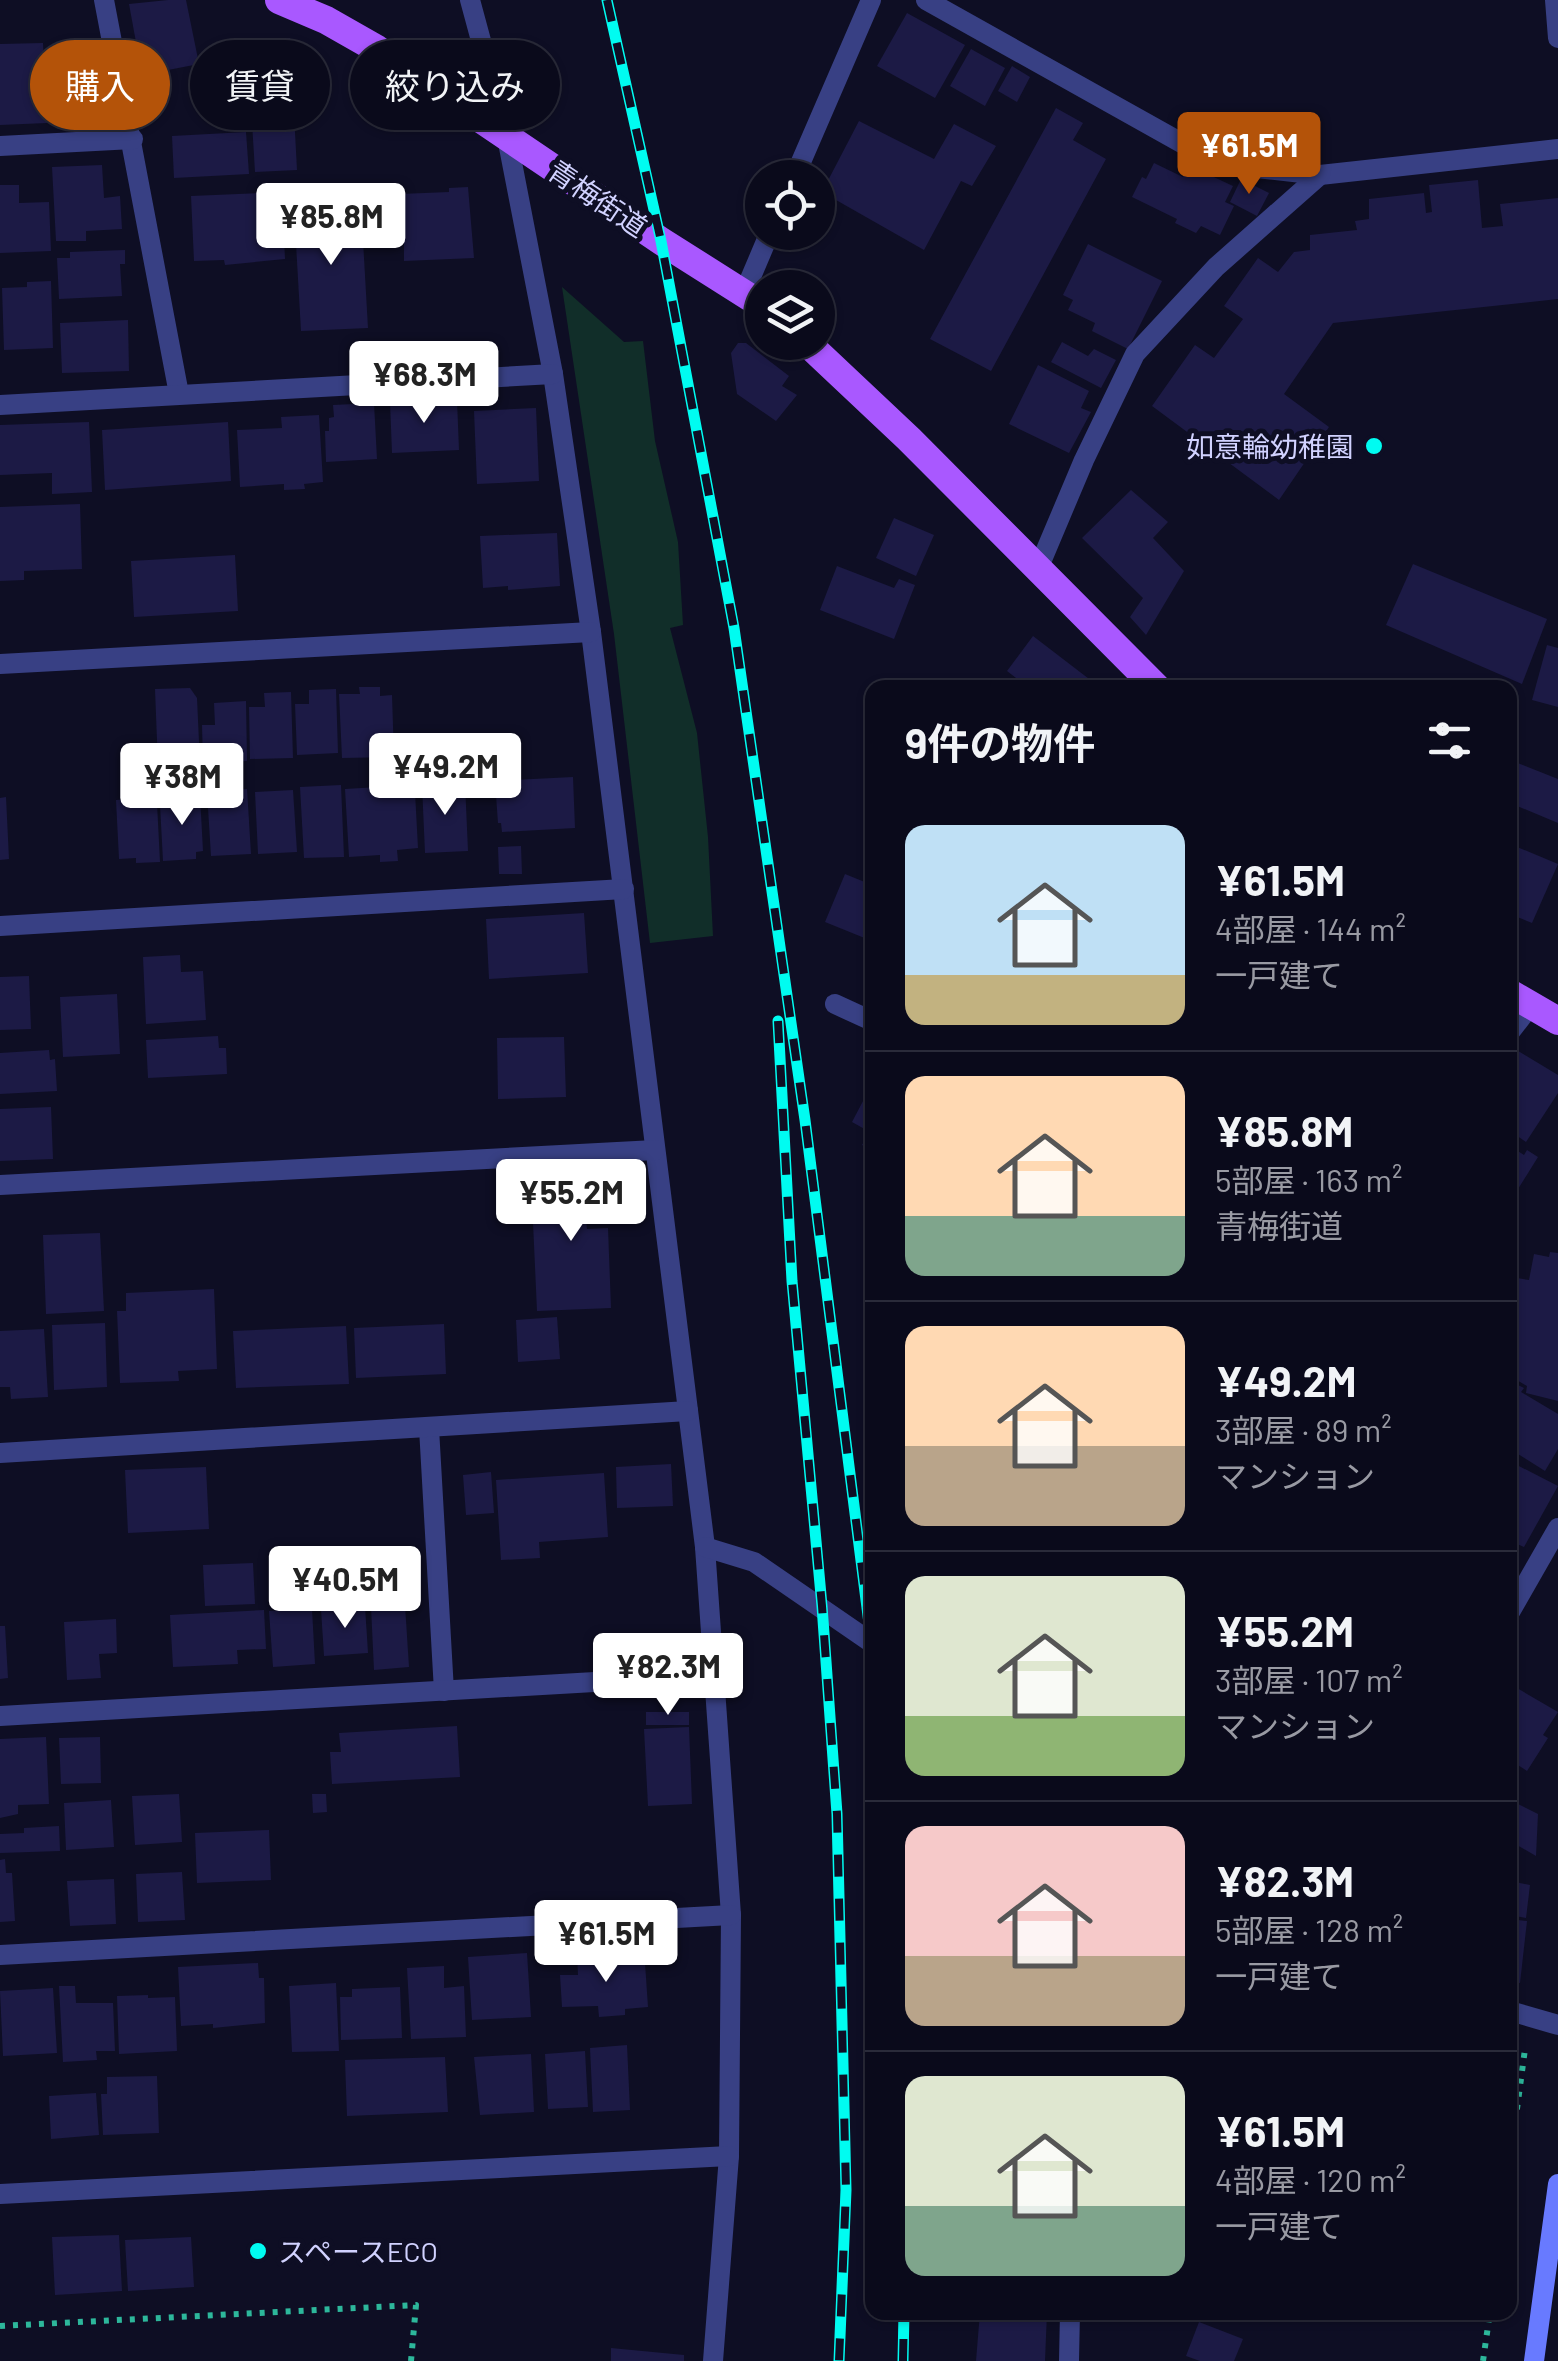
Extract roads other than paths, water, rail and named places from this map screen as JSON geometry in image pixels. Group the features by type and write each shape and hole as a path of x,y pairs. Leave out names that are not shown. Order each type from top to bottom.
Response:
{"main road":[{"name":"青梅街道","path":"279,0 354,34 661,241 745,292"},
{"path":"825,360 1149,680"},
{"path":"1520,999 1558,1021"},
{"path":"1534,2361 1558,2184"}],"street":[{"path":"104,0 180,394"},
{"path":"470,0 508,137 552,374 591,632 705,1547 731,1916 729,2156 714,2361"},
{"path":"802,160 871,0"},
{"path":"926,0 1187,146 1256,168 1320,175 1558,149"},
{"path":"1555,0 1558,38"},
{"path":"0,146 133,140"},
{"path":"1038,568 1135,354 1216,267 1320,175"},
{"path":"0,405 552,374"},
{"path":"0,664 591,632"},
{"path":"0,926 624,889"},
{"path":"835,1004 865,1018"},
{"path":"0,1185 656,1150"},
{"path":"0,1453 688,1411"},
{"path":"429,1428 444,1691"},
{"path":"1517,1600 1558,1528"},
{"path":"705,1547 754,1562 865,1637"},
{"path":"0,1716 716,1675"},
{"path":"0,1955 731,1916"},
{"path":"1517,2014 1558,2025"},
{"path":"0,2194 729,2156"},
{"path":"1069,2361 1070,2320"}],"railway":[{"path":"607,0 661,241 734,628 805,1120 865,1592"},
{"path":"778,1021 792,1281 837,1814 846,2190 839,2361"},
{"path":"903,2361 904,2320"}],"place":[{"name":"如意輪幼稚園","path":"1374,446"},
{"name":"スペースECO","path":"258,2251"}]}
